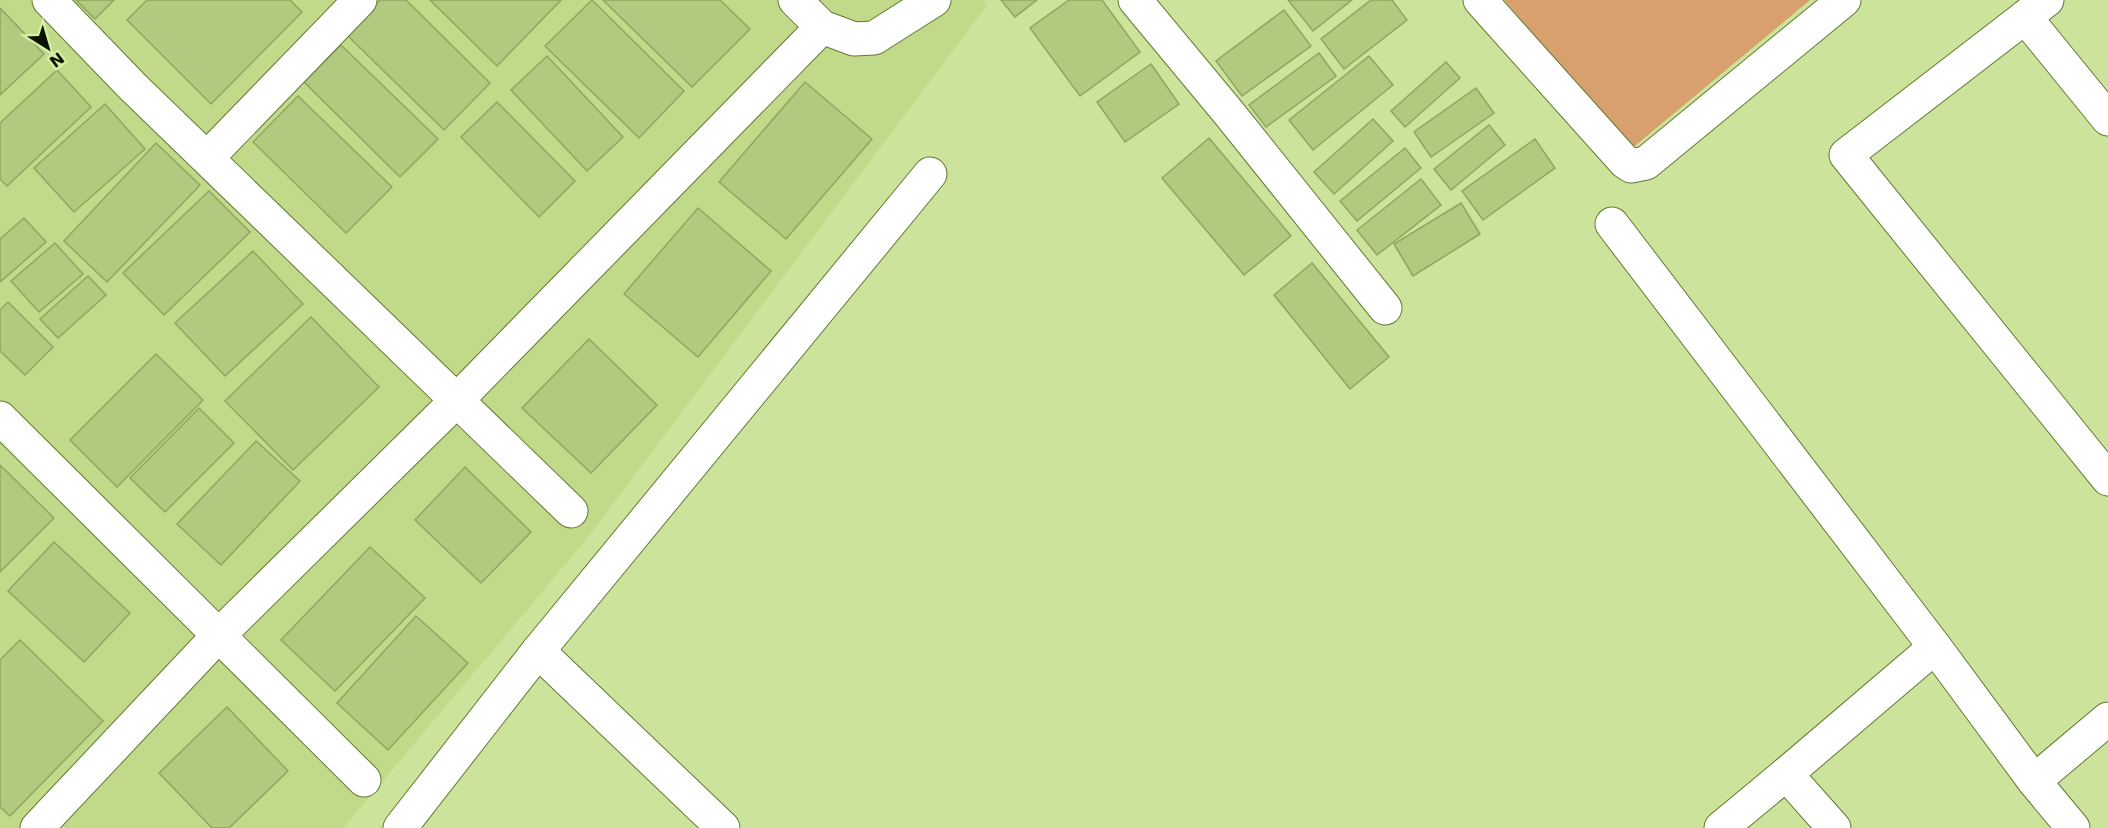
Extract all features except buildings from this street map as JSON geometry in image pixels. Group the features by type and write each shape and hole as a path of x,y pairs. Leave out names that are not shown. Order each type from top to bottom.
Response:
{"street":[{"path":"49,0 133,87 208,157 571,511"},
{"path":"208,157 360,0"},
{"path":"795,0 822,27 854,39 874,38 934,0"},
{"path":"1135,0 1385,308"},
{"path":"1480,0 1631,166 1646,163 1844,0"},
{"path":"2108,119 2036,8 1846,155 2108,479"},
{"path":"37,828 218,636 457,400 822,27"},
{"path":"400,828 538,651 930,174"},
{"path":"1612,224 1935,647 2034,781 2073,828"},
{"path":"0,418 364,780"},
{"path":"1721,828 1935,647"},
{"path":"538,651 723,828"},
{"path":"2034,781 2108,719"},
{"path":"1786,774 1834,828"}],"shaded area":[{"path":"0,0 983,0 987,5 585,541 343,828 0,828"},
{"path":"1504,0 1810,0 1630,150"}]}
